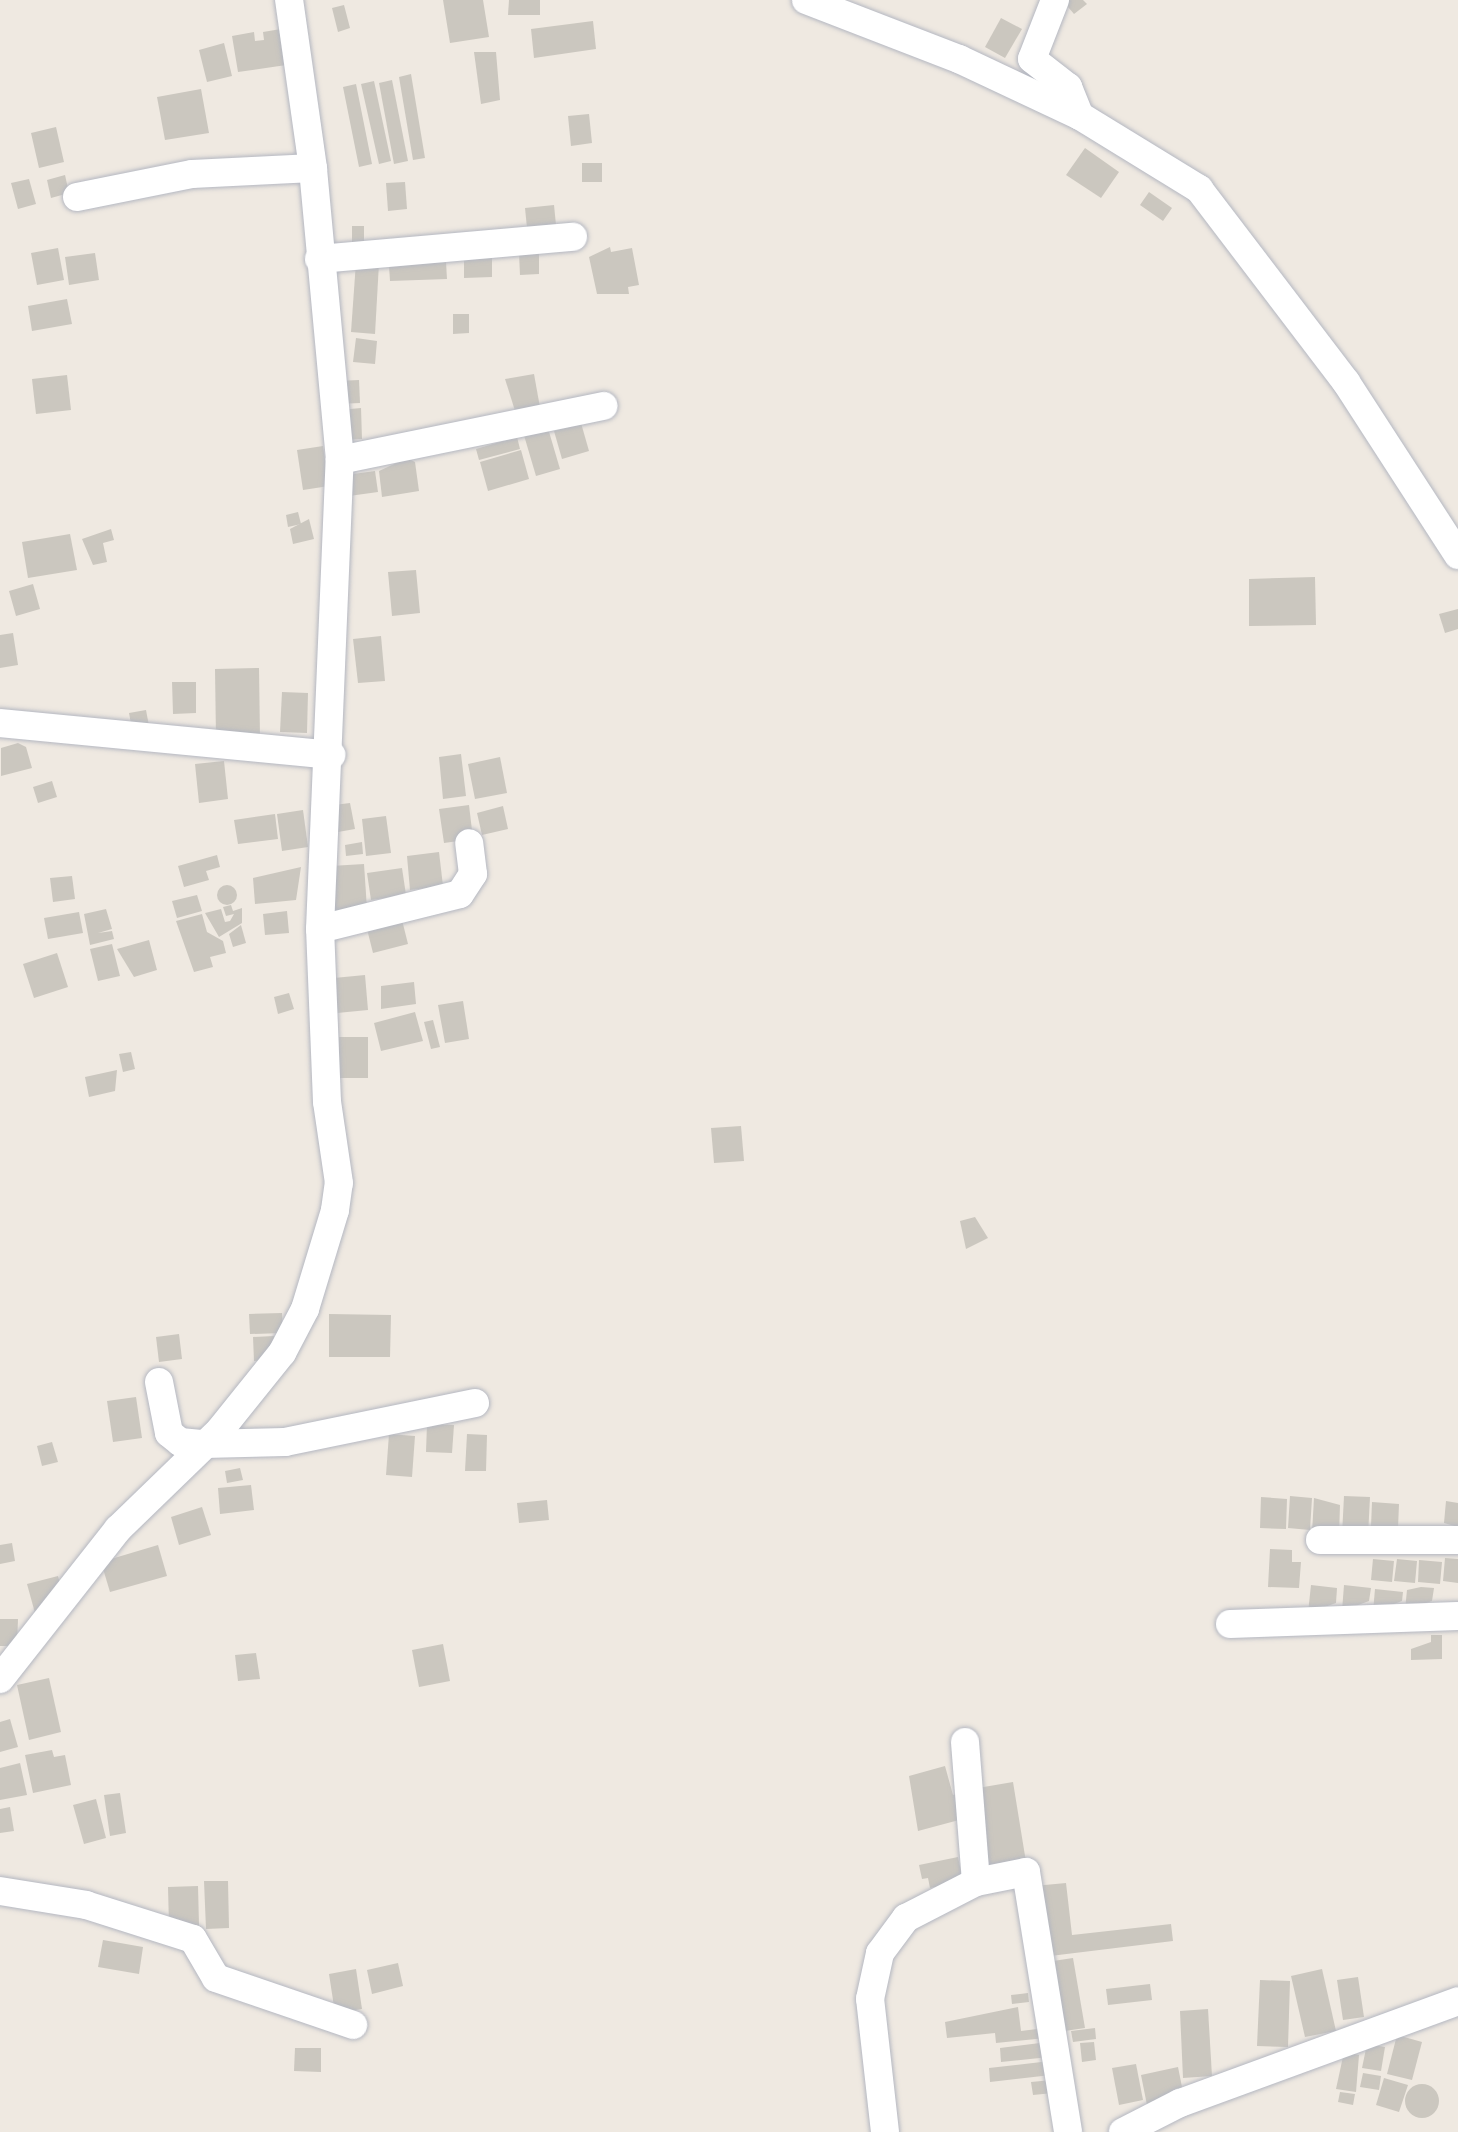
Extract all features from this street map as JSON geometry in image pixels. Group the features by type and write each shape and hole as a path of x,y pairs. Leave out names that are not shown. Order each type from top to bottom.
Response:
{"street":[{"path":"0,1679 118,1529 204,1444 282,1353 305,1309 335,1210 339,1183 327,1102 320,929 332,755 340,460 313,168 289,0"},
{"path":"806,0 959,58 1080,116 1155,157 1216,206 1346,382 1458,555"},
{"path":"1055,0 1032,60 1068,88 1080,116"},
{"path":"76,197 192,174 313,168"},
{"path":"320,260 573,237"},
{"path":"340,460 604,406"},
{"path":"0,722 332,755"},
{"path":"320,929 460,894 473,874 469,843"},
{"path":"159,1382 169,1433 180,1442 204,1444 285,1442 475,1402"},
{"path":"1320,1540 1458,1540"},
{"path":"1230,1624 1458,1616"},
{"path":"965,1742 976,1882"},
{"path":"885,2132 870,1999 880,1953 906,1918 976,1882 1018,1872 1028,1877 1068,2132"},
{"path":"0,1891 86,1906 193,1939 216,1978 354,2025"},
{"path":"1123,2132 1180,2103 1458,2001"}],"building":[{"path":"443,0 483,0 489,37 450,43"},
{"path":"509,0 540,0 540,15 508,15"},
{"path":"1062,0 1083,0 1087,4 1074,14"},
{"path":"344,5 350,28 338,32 332,8"},
{"path":"1001,18 1022,29 1005,58 985,47"},
{"path":"593,21 596,49 534,58 531,29"},
{"path":"287,28 293,64 238,72 232,36 254,32 255,41 264,40 263,32"},
{"path":"224,43 232,76 207,82 199,50"},
{"path":"474,52 496,52 500,100 481,104"},
{"path":"411,74 425,158 413,160 399,77"},
{"path":"392,80 408,161 394,164 379,83"},
{"path":"374,81 391,161 379,164 361,84"},
{"path":"356,84 372,164 359,167 343,87"},
{"path":"201,89 209,133 165,140 157,97"},
{"path":"589,114 592,143 571,146 568,116"},
{"path":"56,127 64,162 39,168 31,133"},
{"path":"1085,148 1119,172 1101,198 1066,175"},
{"path":"582,163 602,163 602,182 582,182"},
{"path":"65,175 69,193 51,198 47,180"},
{"path":"29,179 36,204 18,209 11,183"},
{"path":"405,182 407,209 388,211 386,183"},
{"path":"1149,192 1172,208 1163,221 1140,205"},
{"path":"554,205 556,225 527,228 525,208"},
{"path":"352,226 364,226 364,246 352,245"},
{"path":"610,247 611,252 632,248 639,285 628,287 629,294 597,294 589,257"},
{"path":"58,248 64,280 37,285 31,253"},
{"path":"95,253 99,280 69,285 65,257"},
{"path":"519,253 539,253 539,274 520,275"},
{"path":"492,258 492,277 464,278 464,259"},
{"path":"356,262 379,263 375,334 351,332"},
{"path":"446,262 447,279 390,281 389,266"},
{"path":"67,299 72,324 32,331 28,306"},
{"path":"453,314 469,314 469,333 453,334"},
{"path":"356,338 377,341 375,364 353,362"},
{"path":"534,374 541,413 517,417 505,379"},
{"path":"67,375 71,410 36,414 32,379"},
{"path":"359,380 360,403 338,404 337,381"},
{"path":"361,408 362,439 341,440 340,410"},
{"path":"581,423 589,451 562,459 554,431"},
{"path":"547,425 560,469 536,476 523,432"},
{"path":"517,437 520,449 479,460 476,449"},
{"path":"323,446 329,486 303,490 297,450"},
{"path":"521,450 529,479 488,491 480,462"},
{"path":"407,458 415,462 419,491 382,497 379,471"},
{"path":"375,471 378,492 349,496 346,475"},
{"path":"298,512 301,524 288,527 286,515"},
{"path":"309,519 314,539 293,544 290,529"},
{"path":"111,529 114,540 103,543 107,562 93,565 82,539"},
{"path":"70,534 77,570 28,578 22,542"},
{"path":"416,570 420,613 392,616 388,572"},
{"path":"1315,577 1316,625 1249,626 1249,579"},
{"path":"33,584 40,609 16,616 9,591"},
{"path":"1458,609 1458,629 1445,633 1439,614"},
{"path":"13,633 18,665 0,668 0,635"},
{"path":"381,636 385,681 358,683 353,639"},
{"path":"259,668 260,738 216,738 215,669"},
{"path":"172,682 196,682 196,713 173,714"},
{"path":"282,692 308,693 307,733 280,732"},
{"path":"146,710 150,731 133,735 129,713"},
{"path":"18,743 26,747 32,768 1,776 1,748"},
{"path":"461,754 466,796 443,799 439,757"},
{"path":"500,757 507,793 475,799 468,764"},
{"path":"224,761 228,799 199,803 195,764"},
{"path":"52,781 57,797 38,803 33,787"},
{"path":"350,803 355,829 338,832 334,805"},
{"path":"469,805 473,839 444,843 439,809"},
{"path":"503,806 508,829 482,835 477,813"},
{"path":"303,810 308,847 282,851 277,814"},
{"path":"275,814 278,839 238,844 234,820"},
{"path":"386,816 391,853 366,856 362,819"},
{"path":"362,842 363,854 346,856 345,845"},
{"path":"439,852 443,886 410,890 407,856"},
{"path":"217,855 220,867 206,871 209,880 184,887 178,866"},
{"path":"364,864 367,909 335,912 331,866"},
{"path":"301,867 296,900 255,904 253,878"},
{"path":"402,868 406,895 371,900 367,873"},
{"path":"72,876 75,899 53,902 50,878"},
{"path":"223,885 231,885 237,895 231,905 223,905 217,899 217,891"},
{"path":"197,895 202,911 177,918 172,901"},
{"path":"231,905 233,911 242,908 242,923 219,937 205,913 221,909 225,922 230,921 234,914 226,916 223,907"},
{"path":"106,909 112,929 98,933 112,931 114,939 90,945 84,914"},
{"path":"287,911 289,933 265,935 263,914"},
{"path":"79,912 83,933 48,939 44,918"},
{"path":"202,914 207,932 223,941 226,953 210,957 213,967 194,972 176,921"},
{"path":"402,920 408,944 373,953 367,929"},
{"path":"241,925 246,943 233,947 229,934"},
{"path":"149,940 157,970 134,977 117,949"},
{"path":"112,944 120,976 98,981 90,949"},
{"path":"57,953 68,987 34,998 23,964"},
{"path":"365,975 368,1010 337,1013 334,978"},
{"path":"414,982 416,1004 381,1009 381,986"},
{"path":"289,993 294,1009 278,1014 274,997"},
{"path":"463,1001 469,1039 445,1043 438,1005"},
{"path":"415,1012 423,1041 381,1051 374,1023"},
{"path":"433,1020 440,1047 431,1049 424,1022"},
{"path":"339,1037 368,1037 368,1078 339,1078"},
{"path":"131,1052 135,1069 123,1072 119,1054"},
{"path":"117,1070 115,1091 89,1097 85,1077"},
{"path":"741,1126 744,1161 714,1163 711,1128"},
{"path":"975,1217 988,1238 966,1249 960,1221"},
{"path":"282,1313 283,1333 250,1334 249,1314"},
{"path":"329,1314 391,1315 390,1357 329,1357"},
{"path":"179,1334 182,1359 159,1362 156,1337"},
{"path":"274,1336 275,1360 254,1361 253,1337"},
{"path":"136,1397 142,1438 113,1442 107,1401"},
{"path":"427,1424 454,1425 452,1453 426,1452"},
{"path":"389,1434 415,1436 412,1477 386,1475"},
{"path":"467,1434 487,1435 486,1471 465,1471"},
{"path":"52,1442 58,1462 42,1466 37,1446"},
{"path":"240,1468 243,1480 227,1483 225,1471"},
{"path":"251,1485 254,1510 220,1514 218,1488"},
{"path":"1290,1496 1312,1498 1310,1530 1288,1528"},
{"path":"1344,1496 1370,1497 1368,1536 1342,1535"},
{"path":"1261,1497 1287,1499 1286,1529 1260,1528"},
{"path":"1314,1498 1340,1505 1339,1535 1312,1533"},
{"path":"547,1500 549,1520 519,1523 517,1503"},
{"path":"1446,1501 1458,1503 1458,1527 1444,1523"},
{"path":"1372,1502 1399,1504 1398,1528 1371,1527"},
{"path":"202,1507 211,1535 179,1545 171,1517"},
{"path":"12,1543 15,1561 0,1564 0,1545"},
{"path":"158,1545 167,1576 110,1592 101,1562"},
{"path":"1270,1549 1292,1550 1292,1562 1301,1562 1299,1588 1268,1587"},
{"path":"1445,1558 1458,1559 1458,1583 1443,1581"},
{"path":"1373,1559 1394,1561 1392,1582 1371,1580"},
{"path":"1397,1559 1417,1561 1415,1583 1394,1581"},
{"path":"1419,1560 1442,1562 1440,1584 1418,1582"},
{"path":"58,1576 63,1595 35,1613 27,1584"},
{"path":"1311,1585 1337,1588 1336,1603 1308,1613"},
{"path":"1344,1585 1371,1588 1369,1601 1342,1611"},
{"path":"1434,1588 1432,1601 1405,1610 1407,1590"},
{"path":"1375,1589 1403,1592 1402,1601 1373,1612"},
{"path":"0,1619 18,1619 17,1646 0,1646"},
{"path":"1431,1635 1442,1635 1442,1659 1411,1660 1411,1649 1431,1642"},
{"path":"443,1644 450,1681 419,1687 412,1650"},
{"path":"256,1653 260,1679 238,1681 235,1655"},
{"path":"49,1678 61,1732 29,1740 17,1685"},
{"path":"10,1719 18,1747 0,1752 0,1722"},
{"path":"52,1750 54,1757 65,1755 71,1785 33,1793 25,1755"},
{"path":"20,1763 27,1795 0,1800 0,1768"},
{"path":"945,1766 953,1795 960,1793 959,1820 918,1831 909,1776"},
{"path":"1013,1782 1026,1862 985,1869 972,1789"},
{"path":"120,1793 126,1833 110,1836 104,1795"},
{"path":"96,1799 106,1838 84,1844 73,1805"},
{"path":"10,1807 14,1831 0,1833 0,1809"},
{"path":"958,1857 963,1881 930,1888 928,1878 922,1879 919,1865"},
{"path":"204,1881 228,1881 229,1928 206,1929"},
{"path":"1066,1883 1072,1935 1171,1924 1173,1941 1042,1957 1034,1886"},
{"path":"198,1886 199,1925 169,1926 168,1887"},
{"path":"103,1940 143,1947 139,1974 98,1967"},
{"path":"1073,1958 1085,2028 1058,2032 1053,1961"},
{"path":"398,1963 403,1986 372,1994 367,1970"},
{"path":"356,1969 362,2009 335,2013 329,1974"},
{"path":"1322,1969 1336,2031 1305,2037 1291,1976"},
{"path":"1358,1977 1364,2017 1343,2020 1337,1980"},
{"path":"1260,1980 1290,1981 1288,2047 1257,2046"},
{"path":"1150,1984 1152,2000 1108,2005 1106,1989"},
{"path":"1028,1993 1029,2002 1012,2004 1011,1995"},
{"path":"1018,2007 1021,2031 1045,2028 1046,2038 996,2043 995,2033 947,2038 945,2022"},
{"path":"1208,2009 1212,2076 1183,2078 1180,2011"},
{"path":"1095,2028 1096,2039 1073,2042 1071,2031"},
{"path":"1397,2035 1422,2042 1412,2080 1387,2074"},
{"path":"1048,2042 1049,2057 1001,2062 1000,2048"},
{"path":"1094,2042 1096,2060 1082,2062 1080,2043"},
{"path":"1367,2044 1385,2047 1381,2071 1362,2068"},
{"path":"295,2048 321,2048 321,2072 294,2071"},
{"path":"1344,2052 1359,2055 1356,2092 1336,2089"},
{"path":"1050,2061 1051,2075 990,2082 989,2068"},
{"path":"1136,2064 1143,2100 1119,2105 1112,2068"},
{"path":"1178,2067 1184,2097 1147,2105 1141,2075"},
{"path":"1363,2073 1381,2076 1379,2090 1360,2087"},
{"path":"1384,2078 1408,2085 1399,2112 1376,2105"},
{"path":"1052,2080 1053,2093 1033,2095 1031,2082"},
{"path":"1422,2084 1434,2089 1439,2101 1434,2113 1422,2118 1410,2113 1405,2101 1410,2089"},
{"path":"1340,2092 1355,2094 1353,2105 1338,2102"}]}
